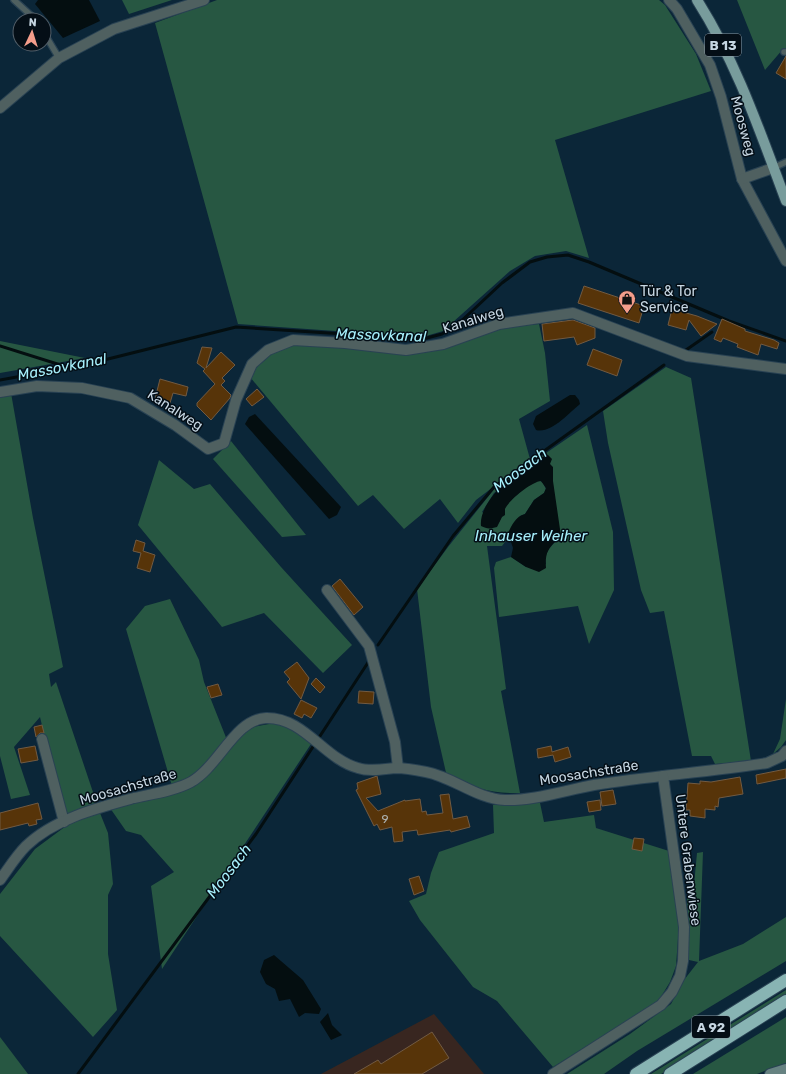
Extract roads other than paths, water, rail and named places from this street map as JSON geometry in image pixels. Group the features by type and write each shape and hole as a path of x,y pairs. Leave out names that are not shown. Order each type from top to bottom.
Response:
{"highway":[{"name":"A 92","path":"636,1074 786,980"},
{"name":"A 92","path":"670,1074 786,1001"}],"main road":[{"name":"B 13","path":"697,0 730,58 786,201"},
{"path":"770,1074 786,1068"}],"street":[{"path":"0,108 59,58 114,29 204,0"},
{"name":"Moosweg","path":"669,0 677,9 710,65 721,97 742,179 786,261"},
{"path":"742,179 774,168"},
{"name":"Kanalweg","path":"0,392 37,386 82,388 130,398 175,425 208,449 224,443 236,400 252,364 268,350 293,340 345,343 406,350 443,344 498,324 573,313 687,356 786,369"},
{"path":"327,590 369,646 395,742 398,768"},
{"name":"Moosachstraße","path":"0,880 24,847 38,836 64,822 96,808 182,786 196,779 208,769 240,729 252,720 281,719 312,737 339,758 357,768 369,770 398,768 434,774 488,797 505,800 663,776 767,763 782,756 786,751"},
{"name":"Moosachstraße","path":"42,739 64,822"},
{"name":"Untere Grabenwiese","path":"554,1074 661,1005 672,992 680,976 683,961 682,906 663,776"}],"lane":[{"path":"14,0 27,12"},
{"path":"52,46 59,58"},
{"path":"774,168 786,162"}],"water":[{"path":"38,0 89,0 100,21 63,38 52,25 52,12 42,12 35,4"},
{"path":"570,395 575,395 580,404 554,426 548,429 536,430 533,424 536,416"},
{"path":"255,414 341,507 337,515 329,519 245,424 249,417"},
{"name":"Inhauser Weiher","path":"548,455 552,459 550,464 553,467 553,481 562,543 557,540 551,546 546,556 546,568 539,572 526,567 511,557 513,548 508,533 516,519 525,514 534,500 544,493 546,488 541,481 526,488 507,505 505,515 502,517 497,527 485,528 481,526 482,516 487,505 504,483 538,459"},
{"path":"274,955 303,980 321,1009 319,1014 305,1013 299,1017 290,999 279,1001 275,989 266,984 260,972 264,960"},
{"path":"328,1013 332,1025 342,1035 331,1040 320,1022"}],"waterway":[{"name":"Massovkanal","path":"0,380 88,364 236,327 423,339 442,334 458,324 502,283 530,262 547,257 568,255 589,262 729,321 786,341"},
{"name":"Moosach","path":"686,350 712,332"},
{"path":"0,346 67,367"},
{"name":"Moosach","path":"378,645 453,536 494,487 664,365"},
{"name":"Moosach","path":"78,1074 256,834 369,661"}],"place":[{"name":"Tür & Tor Service","path":"627,314"}]}
